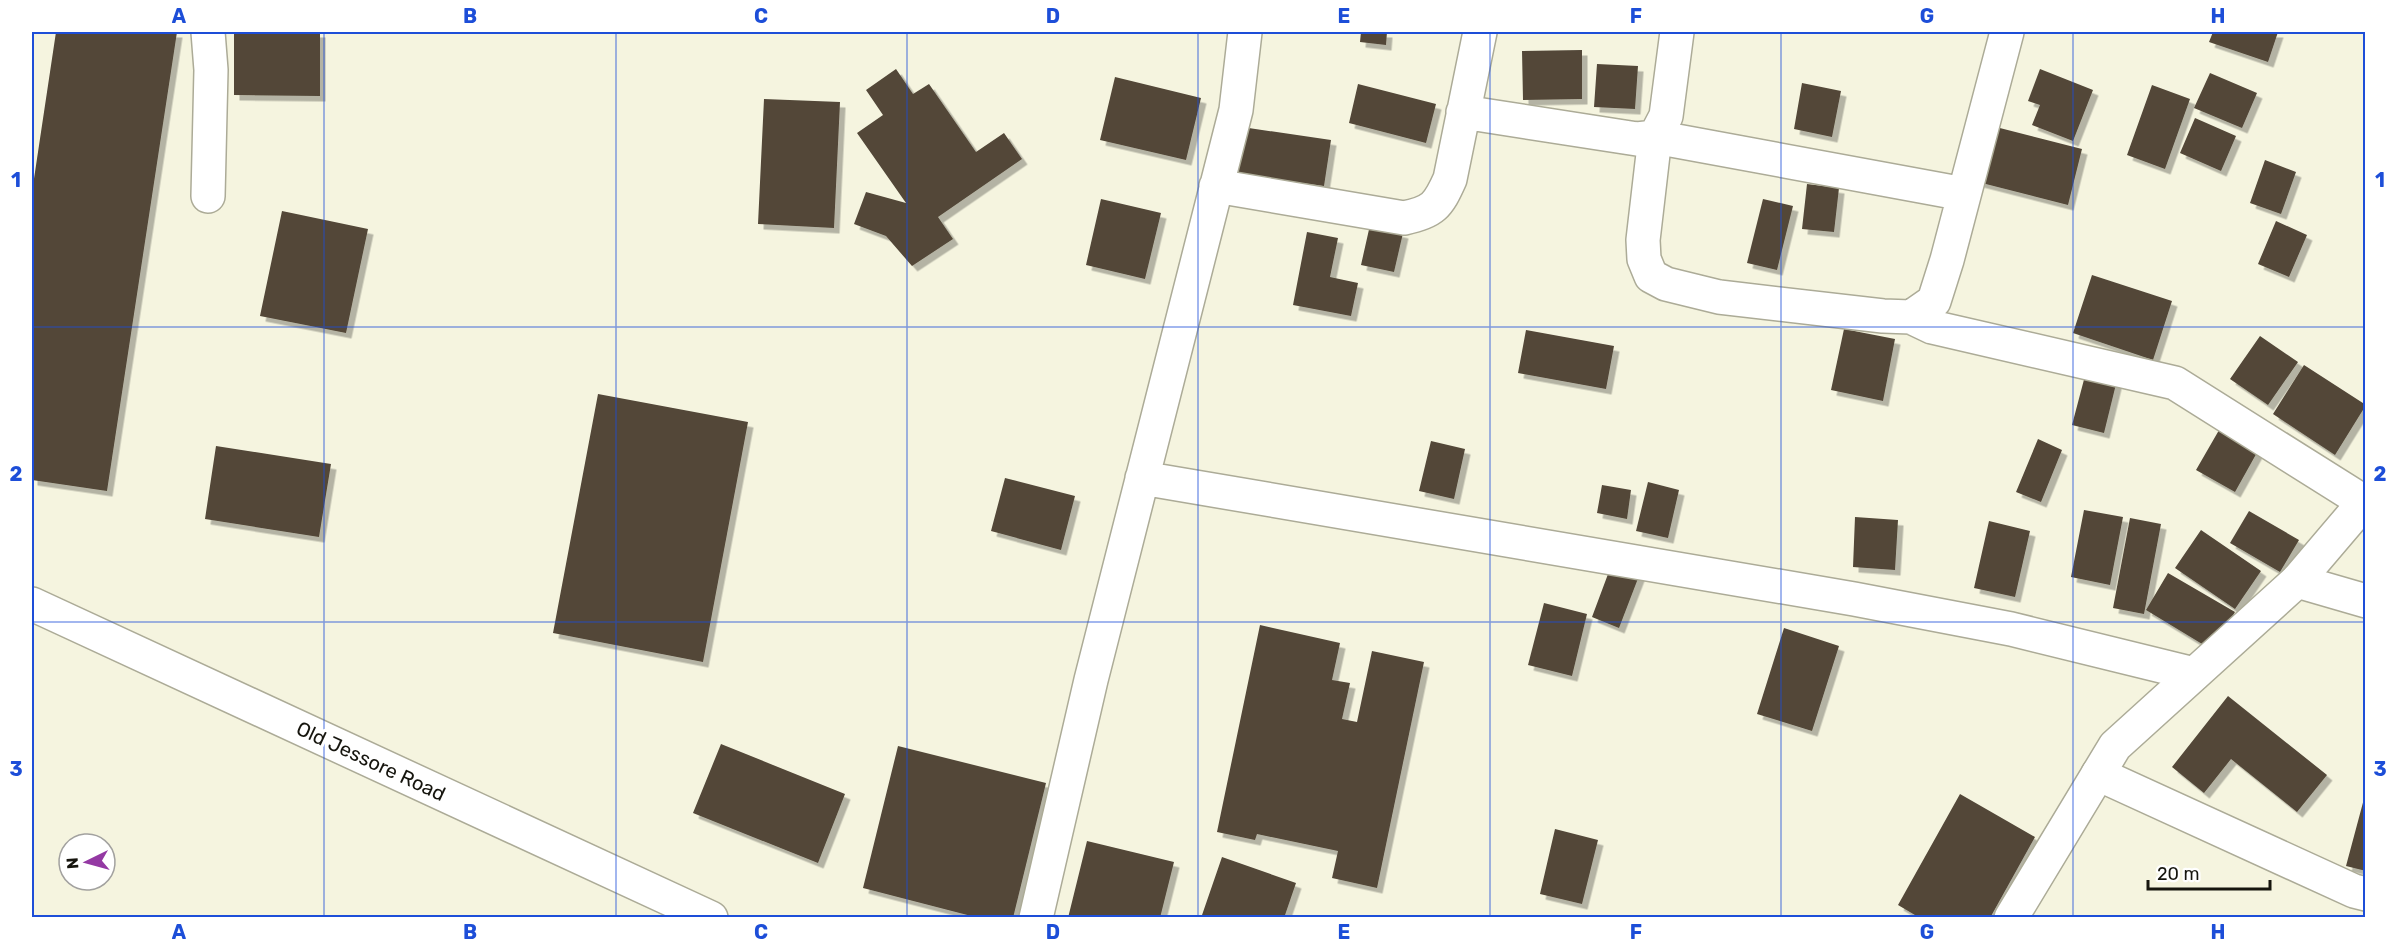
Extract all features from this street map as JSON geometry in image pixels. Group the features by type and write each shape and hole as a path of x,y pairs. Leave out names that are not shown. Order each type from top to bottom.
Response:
{"street":[{"path":"208,32 211,70 208,196"},
{"path":"1036,918 1091,680 1236,110 1245,32"},
{"path":"1216,186 1404,218 1426,214 1441,200 1450,179 1480,32"},
{"path":"1677,32 1666,116 1655,137 1643,240 1644,259 1651,276 1666,285 1719,297 1883,316 1911,317 1932,327 2175,383 2365,501 2297,581 2115,746 2011,918"},
{"path":"1911,317 1934,301 2007,32"},
{"path":"1463,112 1637,139 1655,137 1964,194"},
{"path":"1142,478 1854,599 2011,629 2194,674"},
{"path":"2297,581 2366,601"},
{"name":"Old Jessore Road","path":"32,604 711,918"},
{"path":"2097,774 2366,894"}],"building":[{"path":"56,32 177,32 107,491 32,480 32,192"},
{"path":"234,32 320,32 320,96 234,95"},
{"path":"1361,32 1387,32 1386,45 1360,42"},
{"path":"2213,32 2278,32 2268,62 2209,42"},
{"path":"1582,50 1582,99 1523,100 1522,51"},
{"path":"1597,64 1638,66 1635,109 1594,107"},
{"path":"896,69 913,94 929,84 976,152 1004,133 1022,159 938,217 953,239 912,266 886,236 854,224 866,192 906,203 857,133 883,115 866,90"},
{"path":"2040,69 2093,90 2073,141 2032,125 2040,105 2028,101"},
{"path":"2210,73 2257,93 2242,128 2194,108"},
{"path":"1115,77 1201,98 1186,160 1100,140"},
{"path":"1802,83 1841,91 1832,137 1794,129"},
{"path":"1358,84 1436,104 1426,143 1349,123"},
{"path":"2152,85 2190,99 2165,169 2127,155"},
{"path":"764,99 840,102 834,228 758,224"},
{"path":"2195,118 2236,136 2221,171 2180,153"},
{"path":"1992,126 2082,149 2068,205 1978,182"},
{"path":"1242,127 1331,140 1324,186 1235,174"},
{"path":"2265,160 2296,172 2281,214 2250,203"},
{"path":"1807,184 1839,188 1834,232 1802,229"},
{"path":"1101,199 1161,213 1145,279 1086,265"},
{"path":"1763,199 1793,206 1777,270 1747,263"},
{"path":"282,211 368,229 346,333 260,316"},
{"path":"2276,221 2307,235 2289,277 2258,264"},
{"path":"1370,225 1403,233 1394,272 1361,265"},
{"path":"1307,232 1338,238 1330,277 1358,283 1351,316 1293,305"},
{"path":"2092,275 2172,301 2153,360 2073,333"},
{"path":"1844,329 1895,339 1883,401 1831,390"},
{"path":"1526,330 1614,346 1606,389 1518,373"},
{"path":"2260,336 2298,362 2268,405 2230,379"},
{"path":"2304,365 2366,405 2335,455 2273,414"},
{"path":"2086,372 2117,380 2104,433 2072,425"},
{"path":"598,394 748,422 703,662 553,633"},
{"path":"2226,418 2264,440 2235,492 2196,470"},
{"path":"2038,439 2062,450 2041,502 2016,492"},
{"path":"1431,441 1465,449 1454,499 1419,491"},
{"path":"216,446 331,464 319,537 205,519"},
{"path":"1005,478 1075,496 1061,550 991,531"},
{"path":"1648,482 1679,490 1668,538 1636,531"},
{"path":"1602,485 1631,490 1627,519 1597,513"},
{"path":"2084,510 2123,517 2110,585 2071,577"},
{"path":"2249,511 2299,540 2280,572 2230,543"},
{"path":"1855,517 1898,520 1895,570 1853,567"},
{"path":"2130,518 2161,524 2144,614 2113,608"},
{"path":"1989,521 2030,531 2015,597 1974,588"},
{"path":"2201,530 2261,571 2235,609 2175,568"},
{"path":"1614,558 1642,568 1619,628 1592,617"},
{"path":"2168,573 2235,612 2212,650 2146,610"},
{"path":"1544,603 1587,614 1572,676 1528,665"},
{"path":"1260,625 1340,643 1332,680 1350,683 1342,719 1357,722 1372,651 1424,662 1377,888 1332,878 1338,851 1257,834 1255,840 1217,832"},
{"path":"1784,628 1839,646 1812,731 1757,714"},
{"path":"2228,696 2327,775 2297,812 2231,759 2204,793 2172,767"},
{"path":"721,744 845,794 818,863 693,813"},
{"path":"898,746 1046,783 1013,918 979,918 863,888"},
{"path":"1960,794 2035,837 1990,918 1920,918 1898,905"},
{"path":"2366,795 2366,871 2346,866"},
{"path":"1555,829 1598,840 1582,904 1540,894"},
{"path":"1087,841 1174,862 1160,918 1068,918"},
{"path":"1222,857 1296,883 1284,918 1201,918"}]}
